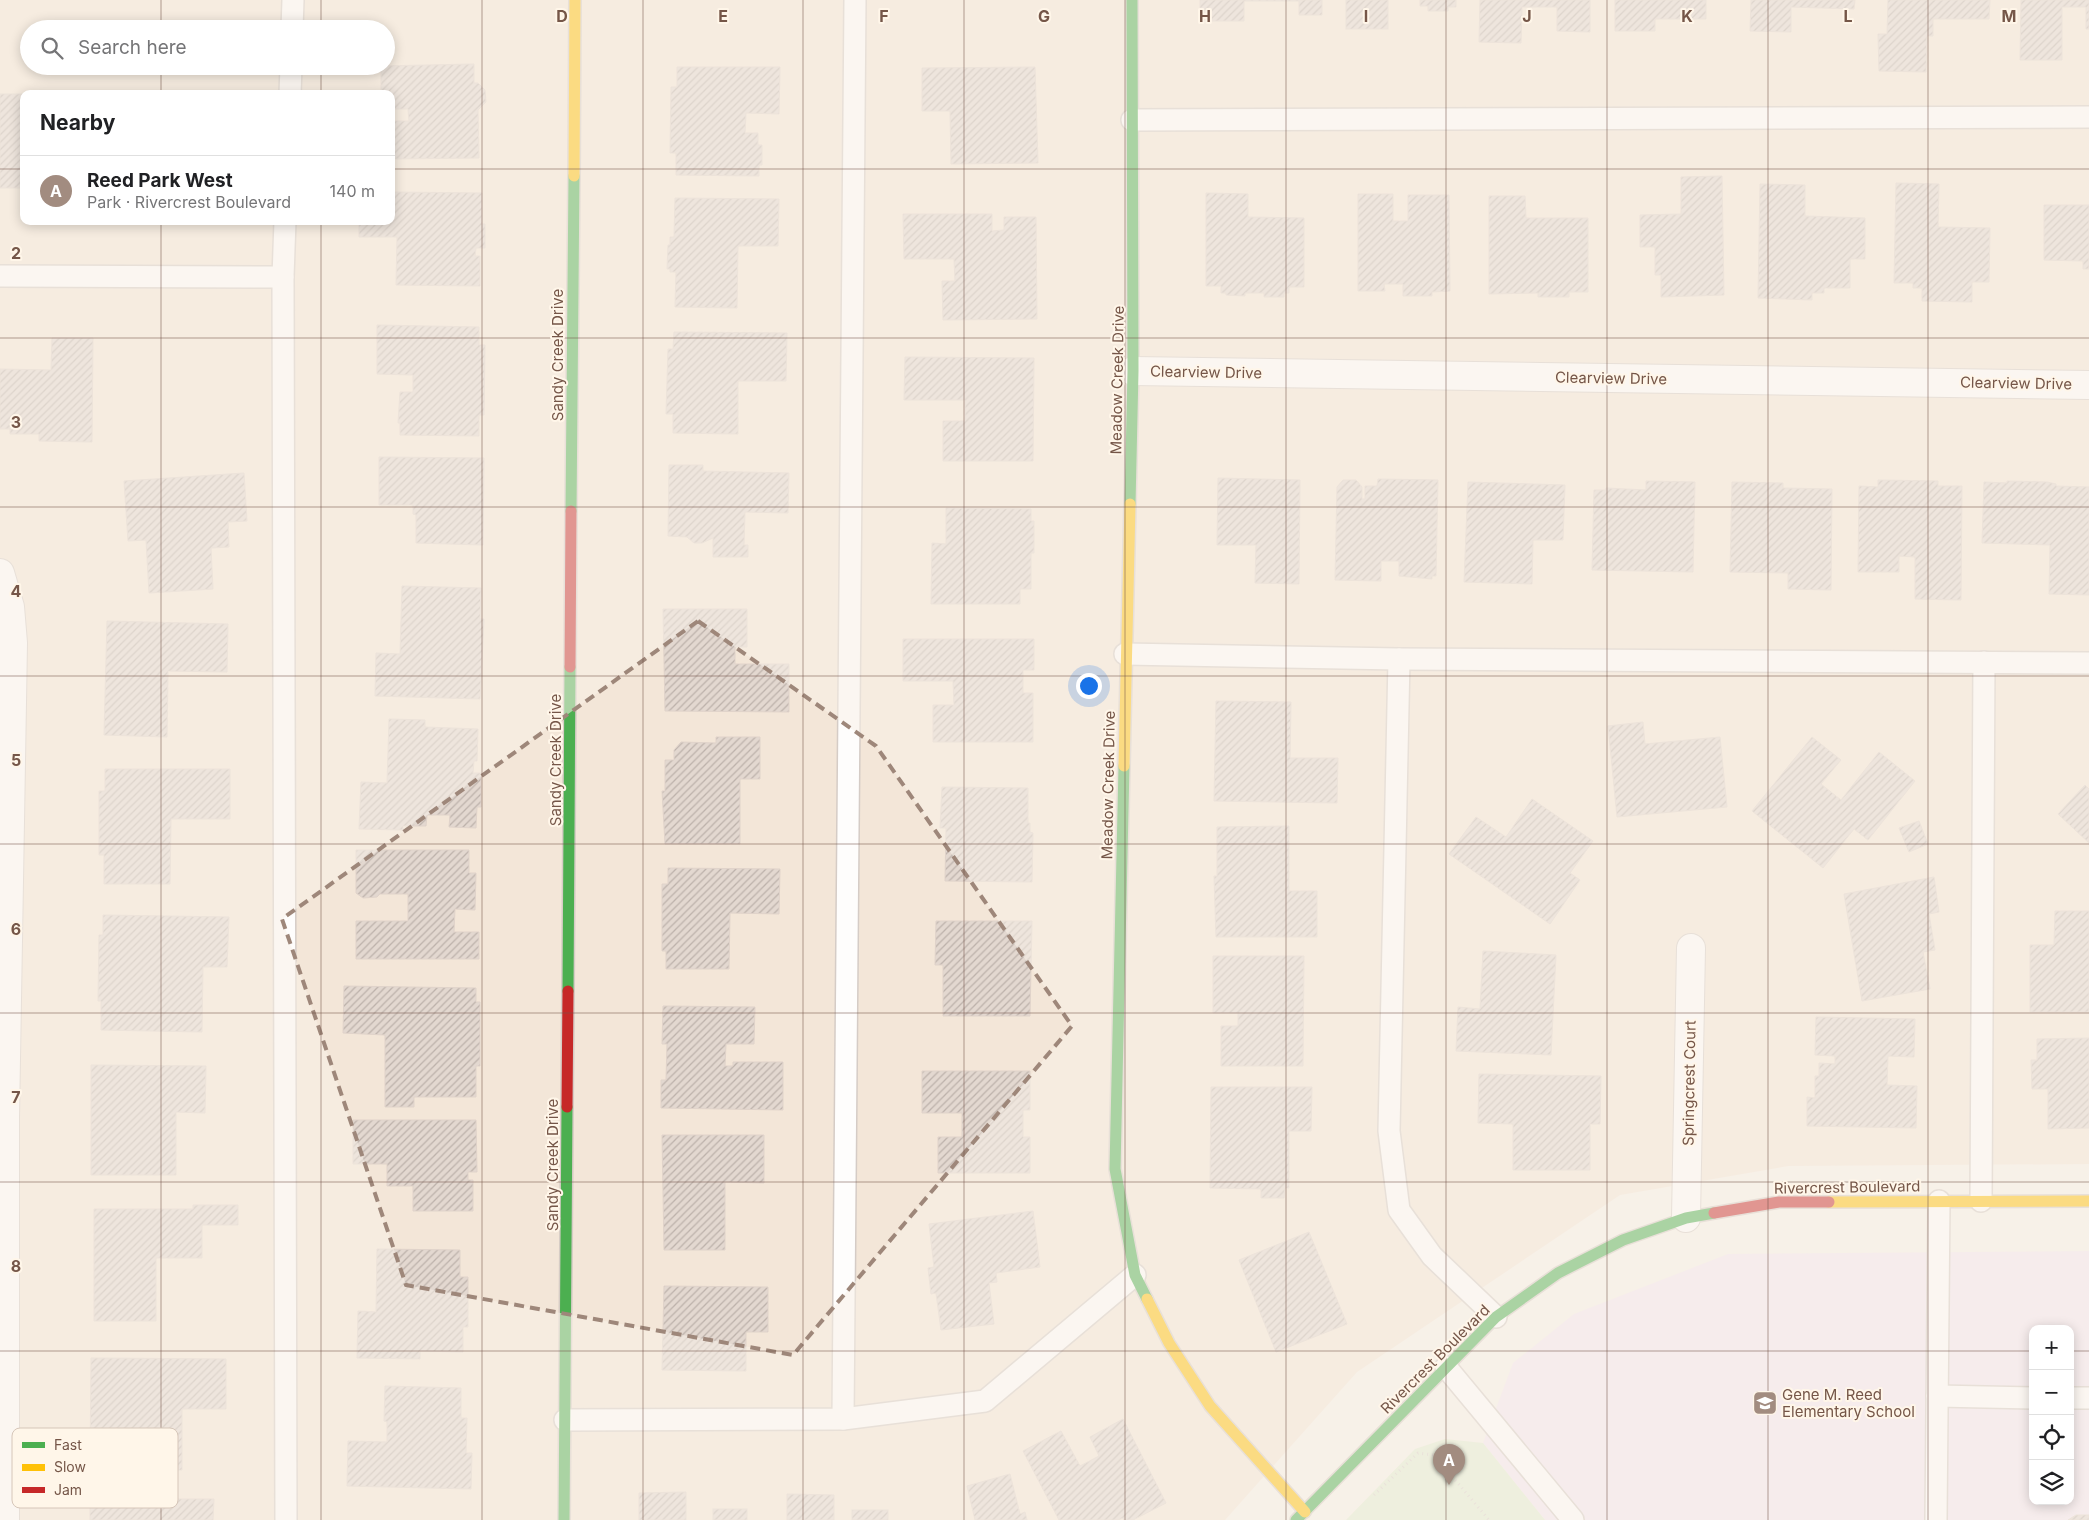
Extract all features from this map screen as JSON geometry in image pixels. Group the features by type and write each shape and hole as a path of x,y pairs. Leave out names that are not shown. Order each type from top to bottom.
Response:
{"street":[{"name":"Sandy Creek Drive","path":"564,1520 575,0"},
{"name":"Meadow Creek Drive","path":"1132,0 1133,371 1115,1169 1135,1275 1169,1343 1210,1406 1305,1512"},
{"name":"Clearview Drive","path":"1133,371 2089,384"},
{"path":"0,573 10,607 13,643 5,844 2,1118 2,1415 5,1520"},
{"name":"Springcrest Court","path":"1686,1218 1691,948"},
{"name":"Rivercrest Boulevard","path":"1296,1520 1496,1317 1566,1269 1623,1240 1686,1218 1779,1202 2089,1201"}],"lane":[{"path":"292,20 293,0"},
{"path":"843,1420 855,0"},
{"path":"290,90 291,75"},
{"path":"1132,120 2089,117"},
{"path":"285,225 283,277 286,1520"},
{"path":"0,276 283,277"},
{"path":"1126,654 1399,659 2089,663"},
{"path":"1399,659 1389,1130 1399,1210 1432,1256 1496,1317"},
{"path":"1981,1201 1984,662"},
{"path":"1936,1520 1939,1201"},
{"path":"565,1420 843,1420 985,1400 1135,1275"},
{"path":"1446,1367 1574,1520"},
{"path":"1937,1396 2029,1398"},
{"path":"2074,1398 2089,1398"}],"path":[{"path":"1369,1500 1418,1453 1434,1455 1489,1520"}],"highlighted area":[{"path":"698,621 876,746 1072,1026 793,1355 406,1285 282,919"}],"shaded area":[{"path":"0,0 2089,0 2089,1164 1788,1166 1620,1195 1357,1372 1225,1520 0,1520"},
{"name":"Gene M. Reed Elementary School","path":"2089,1251 2089,1520 1545,1520 1483,1443 1513,1363 1574,1314 1728,1254"}],"green space":[{"path":"1445,1439 1483,1443 1545,1520 1346,1520 1415,1449"}],"building":[{"path":"1200,0 1322,0 1322,15 1299,15 1299,1 1244,1 1244,21 1200,21"},
{"path":"1346,0 1388,0 1388,29 1346,29"},
{"path":"1420,0 1456,0 1456,7 1448,7 1448,11 1428,11 1428,6 1420,6"},
{"path":"1480,0 1590,0 1590,32 1557,31 1557,7 1522,7 1521,43 1479,42"},
{"path":"1615,0 1706,0 1706,19 1655,19 1655,31 1615,31"},
{"path":"1751,0 1855,0 1854,9 1791,7 1791,32 1750,31"},
{"path":"1888,0 1990,0 1989,19 1933,19 1933,36 1927,36 1926,72 1879,71 1878,34 1887,34"},
{"path":"2021,0 2089,0 2089,29 2086,29 2086,7 2062,7 2062,60 2020,60"},
{"path":"474,64 474,83 478,83 485,90 486,102 478,110 479,158 395,159 395,121 409,121 408,109 395,109 395,90 381,90 381,75 395,75 395,66"},
{"path":"677,67 780,67 779,114 746,113 745,133 758,133 758,145 762,145 762,165 759,165 759,176 676,175 676,153 670,153 671,87 677,87"},
{"path":"1035,67 1038,163 951,164 950,111 922,111 922,68"},
{"path":"0,94 20,94 20,188 0,188"},
{"path":"1722,176 1724,295 1661,297 1661,275 1655,275 1655,247 1640,247 1640,215 1681,214 1681,177"},
{"path":"1896,183 1939,184 1938,227 1990,228 1989,282 1972,282 1972,302 1922,301 1922,288 1913,288 1913,283 1894,283"},
{"path":"1760,184 1805,185 1805,216 1865,218 1865,259 1850,259 1850,288 1824,288 1824,293 1812,293 1812,300 1758,298"},
{"path":"395,192 482,193 482,224 485,224 485,248 476,248 475,256 480,256 480,286 396,285 397,237 359,237 359,225 395,225"},
{"path":"1206,193 1248,194 1248,217 1304,218 1304,287 1289,287 1289,293 1284,293 1284,297 1264,297 1264,293 1245,293 1245,296 1226,295 1226,293 1221,293 1221,286 1206,286"},
{"path":"1358,194 1393,194 1393,221 1408,221 1408,195 1449,195 1450,291 1432,292 1432,296 1403,296 1403,284 1384,284 1385,291 1358,291"},
{"path":"1489,196 1525,196 1526,218 1588,218 1588,292 1569,292 1569,297 1538,297 1538,293 1489,294"},
{"path":"675,198 779,199 778,246 738,246 737,308 675,307 676,272 670,272 670,269 667,269 668,245 670,245 670,237 674,237"},
{"path":"2044,205 2089,205 2089,269 2083,269 2083,261 2044,260"},
{"path":"903,214 992,214 992,231 1004,230 1004,217 1036,217 1037,319 943,320 942,281 955,281 954,259 904,259"},
{"path":"377,325 479,327 479,345 485,345 484,415 479,415 479,436 400,435 400,423 398,423 400,392 413,392 413,375 377,374"},
{"path":"674,332 787,333 786,381 738,381 738,434 673,433 673,414 666,414 668,349 673,349"},
{"path":"52,338 93,338 92,442 39,441 39,434 10,434 10,429 0,429 0,369 51,370"},
{"path":"905,357 1034,358 1033,461 943,461 943,421 965,421 965,400 904,400"},
{"path":"379,457 484,458 483,545 416,543 416,515 413,514 413,505 379,505"},
{"path":"669,465 703,465 703,471 789,473 788,513 745,512 744,545 748,545 748,557 713,557 713,538 702,543 694,543 687,537 668,536"},
{"path":"244,473 247,521 228,522 229,547 211,548 213,589 149,593 146,540 128,541 124,481"},
{"path":"1218,478 1300,480 1299,584 1255,583 1256,545 1217,545"},
{"path":"1378,479 1438,480 1436,576 1432,576 1432,579 1399,576 1399,561 1381,561 1381,581 1335,580 1337,487 1343,480 1356,480 1362,487 1362,499 1365,499 1365,486 1377,486"},
{"path":"1878,480 1938,481 1938,486 1962,486 1961,600 1915,599 1915,557 1899,556 1899,572 1858,572 1859,486 1878,487"},
{"path":"1646,481 1695,482 1693,572 1592,570 1594,490 1606,490 1606,488 1646,490"},
{"path":"2007,481 2047,482 2056,484 2056,486 2089,487 2089,595 2049,594 2050,545 1982,543 1984,482 2007,483"},
{"path":"1468,482 1565,485 1563,540 1533,540 1532,584 1464,582"},
{"path":"1732,482 1783,483 1783,488 1832,489 1831,590 1788,589 1788,573 1730,572"},
{"path":"946,508 1031,509 1031,521 1034,521 1034,553 1031,553 1031,589 1020,589 1020,604 931,604 932,543 946,544"},
{"path":"402,586 481,588 480,619 484,619 480,699 375,696 376,653 400,654"},
{"path":"663,609 747,609 747,647 735,647 735,664 789,664 789,712 665,711"},
{"path":"107,621 228,624 227,672 168,671 167,737 104,735"},
{"path":"903,639 1034,639 1034,670 1023,670 1023,693 1033,693 1033,742 933,742 933,705 954,705 953,681 903,681"},
{"path":"1216,701 1291,702 1290,758 1338,758 1337,803 1214,801"},
{"path":"389,719 425,720 425,727 478,729 477,761 474,761 473,773 481,773 481,807 477,807 476,828 449,827 450,815 427,815 426,826 403,826 403,830 359,829 361,782 387,783"},
{"path":"1643,722 1645,744 1720,737 1727,807 1617,817 1608,726"},
{"path":"716,737 760,737 760,779 740,779 740,844 665,844 662,791 665,791 665,760 674,760 674,750 681,742 716,743"},
{"path":"1812,737 1841,760 1821,784 1841,800 1879,752 1915,781 1868,840 1854,829 1823,868 1752,811"},
{"path":"105,769 230,769 230,819 171,819 170,884 104,884 104,855 99,855 99,791 105,791"},
{"path":"2085,785 2089,789 2089,843 2058,814"},
{"path":"942,787 1028,788 1028,823 1030,823 1030,832 1033,833 1032,882 945,881 946,828 940,828"},
{"path":"1532,799 1593,841 1570,873 1580,880 1550,924 1449,854 1476,817 1506,837"},
{"path":"1919,821 1928,844 1909,852 1899,828"},
{"path":"1289,826 1289,891 1317,891 1317,937 1216,937 1214,876 1217,876 1217,827"},
{"path":"356,850 469,850 469,873 476,873 475,910 455,909 454,932 479,932 479,959 356,959 356,921 408,921 408,894 380,894 377,897 363,898 356,893"},
{"path":"668,868 780,869 779,914 730,913 729,969 666,969 666,951 662,951 662,884 668,884"},
{"path":"1934,877 1939,912 1929,914 1935,950 1923,952 1930,989 1862,1001 1844,894"},
{"path":"2055,911 2089,911 2089,1012 2030,1012 2030,945 2054,945"},
{"path":"103,915 229,917 227,967 203,967 202,1032 101,1030 101,1001 98,1001 99,935 103,935"},
{"path":"936,921 1032,921 1030,1016 943,1016 943,965 935,965"},
{"path":"1483,951 1556,955 1551,1055 1456,1051 1458,1007 1480,1009"},
{"path":"1213,956 1304,956 1303,1066 1221,1066 1221,1026 1238,1026 1238,1013 1213,1013"},
{"path":"344,986 476,988 476,1002 480,1002 480,1066 476,1066 476,1097 414,1097 414,1107 385,1107 385,1035 343,1033"},
{"path":"663,1006 755,1007 754,1044 726,1044 725,1066 733,1066 733,1062 783,1062 783,1110 661,1108 661,1080 666,1080 667,1044 662,1044"},
{"path":"1816,1017 1915,1019 1914,1057 1888,1056 1887,1085 1917,1086 1916,1128 1807,1126 1807,1097 1815,1098 1815,1076 1819,1076 1819,1063 1835,1064 1835,1056 1815,1055"},
{"path":"2089,1038 2089,1128 2048,1129 2048,1089 2032,1089 2031,1060 2037,1060 2037,1039"},
{"path":"91,1065 206,1066 205,1113 176,1112 176,1175 91,1175"},
{"path":"922,1071 1030,1071 1030,1110 1023,1110 1023,1137 1030,1137 1030,1173 938,1173 938,1137 962,1137 962,1113 922,1113"},
{"path":"1479,1074 1601,1076 1600,1124 1590,1124 1590,1170 1513,1170 1513,1124 1478,1123"},
{"path":"1211,1087 1312,1087 1311,1131 1289,1131 1289,1188 1285,1188 1284,1198 1261,1198 1261,1189 1210,1188"},
{"path":"353,1120 476,1120 477,1172 468,1172 468,1180 473,1180 473,1211 413,1211 413,1186 387,1186 387,1164 353,1164"},
{"path":"662,1135 764,1135 764,1183 725,1182 725,1250 664,1250"},
{"path":"193,1205 238,1205 238,1225 202,1225 202,1258 156,1258 156,1321 94,1321 94,1209 193,1209"},
{"path":"1033,1211 1040,1267 996,1273 997,1282 989,1283 994,1324 941,1330 936,1293 931,1294 928,1268 934,1267 929,1224"},
{"path":"1309,1232 1347,1324 1276,1352 1239,1260"},
{"path":"377,1249 460,1250 460,1277 468,1277 468,1327 463,1327 463,1352 420,1351 420,1359 357,1358 358,1311 376,1312"},
{"path":"664,1286 768,1287 768,1332 746,1332 746,1371 662,1370"},
{"path":"91,1358 226,1359 226,1409 182,1409 182,1470 178,1470 178,1428 90,1428"},
{"path":"385,1386 461,1388 461,1418 467,1418 466,1453 472,1453 471,1489 347,1486 348,1441 387,1442 387,1422 384,1421"},
{"path":"1123,1419 1166,1503 1133,1520 1124,1520 1123,1518 1118,1520 1059,1520 1023,1451 1061,1431 1080,1466 1099,1456 1090,1437"},
{"path":"1010,1474 1020,1514 1025,1512 1027,1520 975,1520 967,1486"},
{"path":"686,1492 686,1520 639,1520 639,1493"},
{"path":"787,1494 834,1495 834,1520 787,1520"},
{"path":"178,1499 214,1499 213,1520 90,1520 90,1508 178,1508"},
{"path":"713,1509 747,1509 747,1520 713,1520"},
{"path":"852,1510 888,1510 888,1520 852,1520"},
{"path":"2076,1515 2089,1515 2089,1520 2068,1520"}],"traffic: fast":[{"path":"1130,504 1133,371 1132,0"},
{"path":"571,511 574,176"},
{"path":"568,991 570,667"},
{"path":"1124,766 1115,1169 1135,1275 1147,1299"},
{"path":"564,1520 567,1107"},
{"path":"1296,1520 1496,1317 1558,1273 1623,1240 1686,1218 1714,1213"}],"traffic: slow":[{"path":"574,176 575,0"},
{"path":"1124,766 1130,504"},
{"path":"1829,1202 2089,1201"},
{"path":"1147,1299 1169,1343 1210,1406 1305,1512"}],"traffic: jam":[{"path":"570,667 571,511"},
{"path":"567,1107 568,991"},
{"path":"1714,1213 1779,1202 1829,1202"}],"place":[{"name":"Gene M. Reed Elementary School","path":"1765,1403"},
{"name":"Reed Park West","path":"1449,1485"}]}
